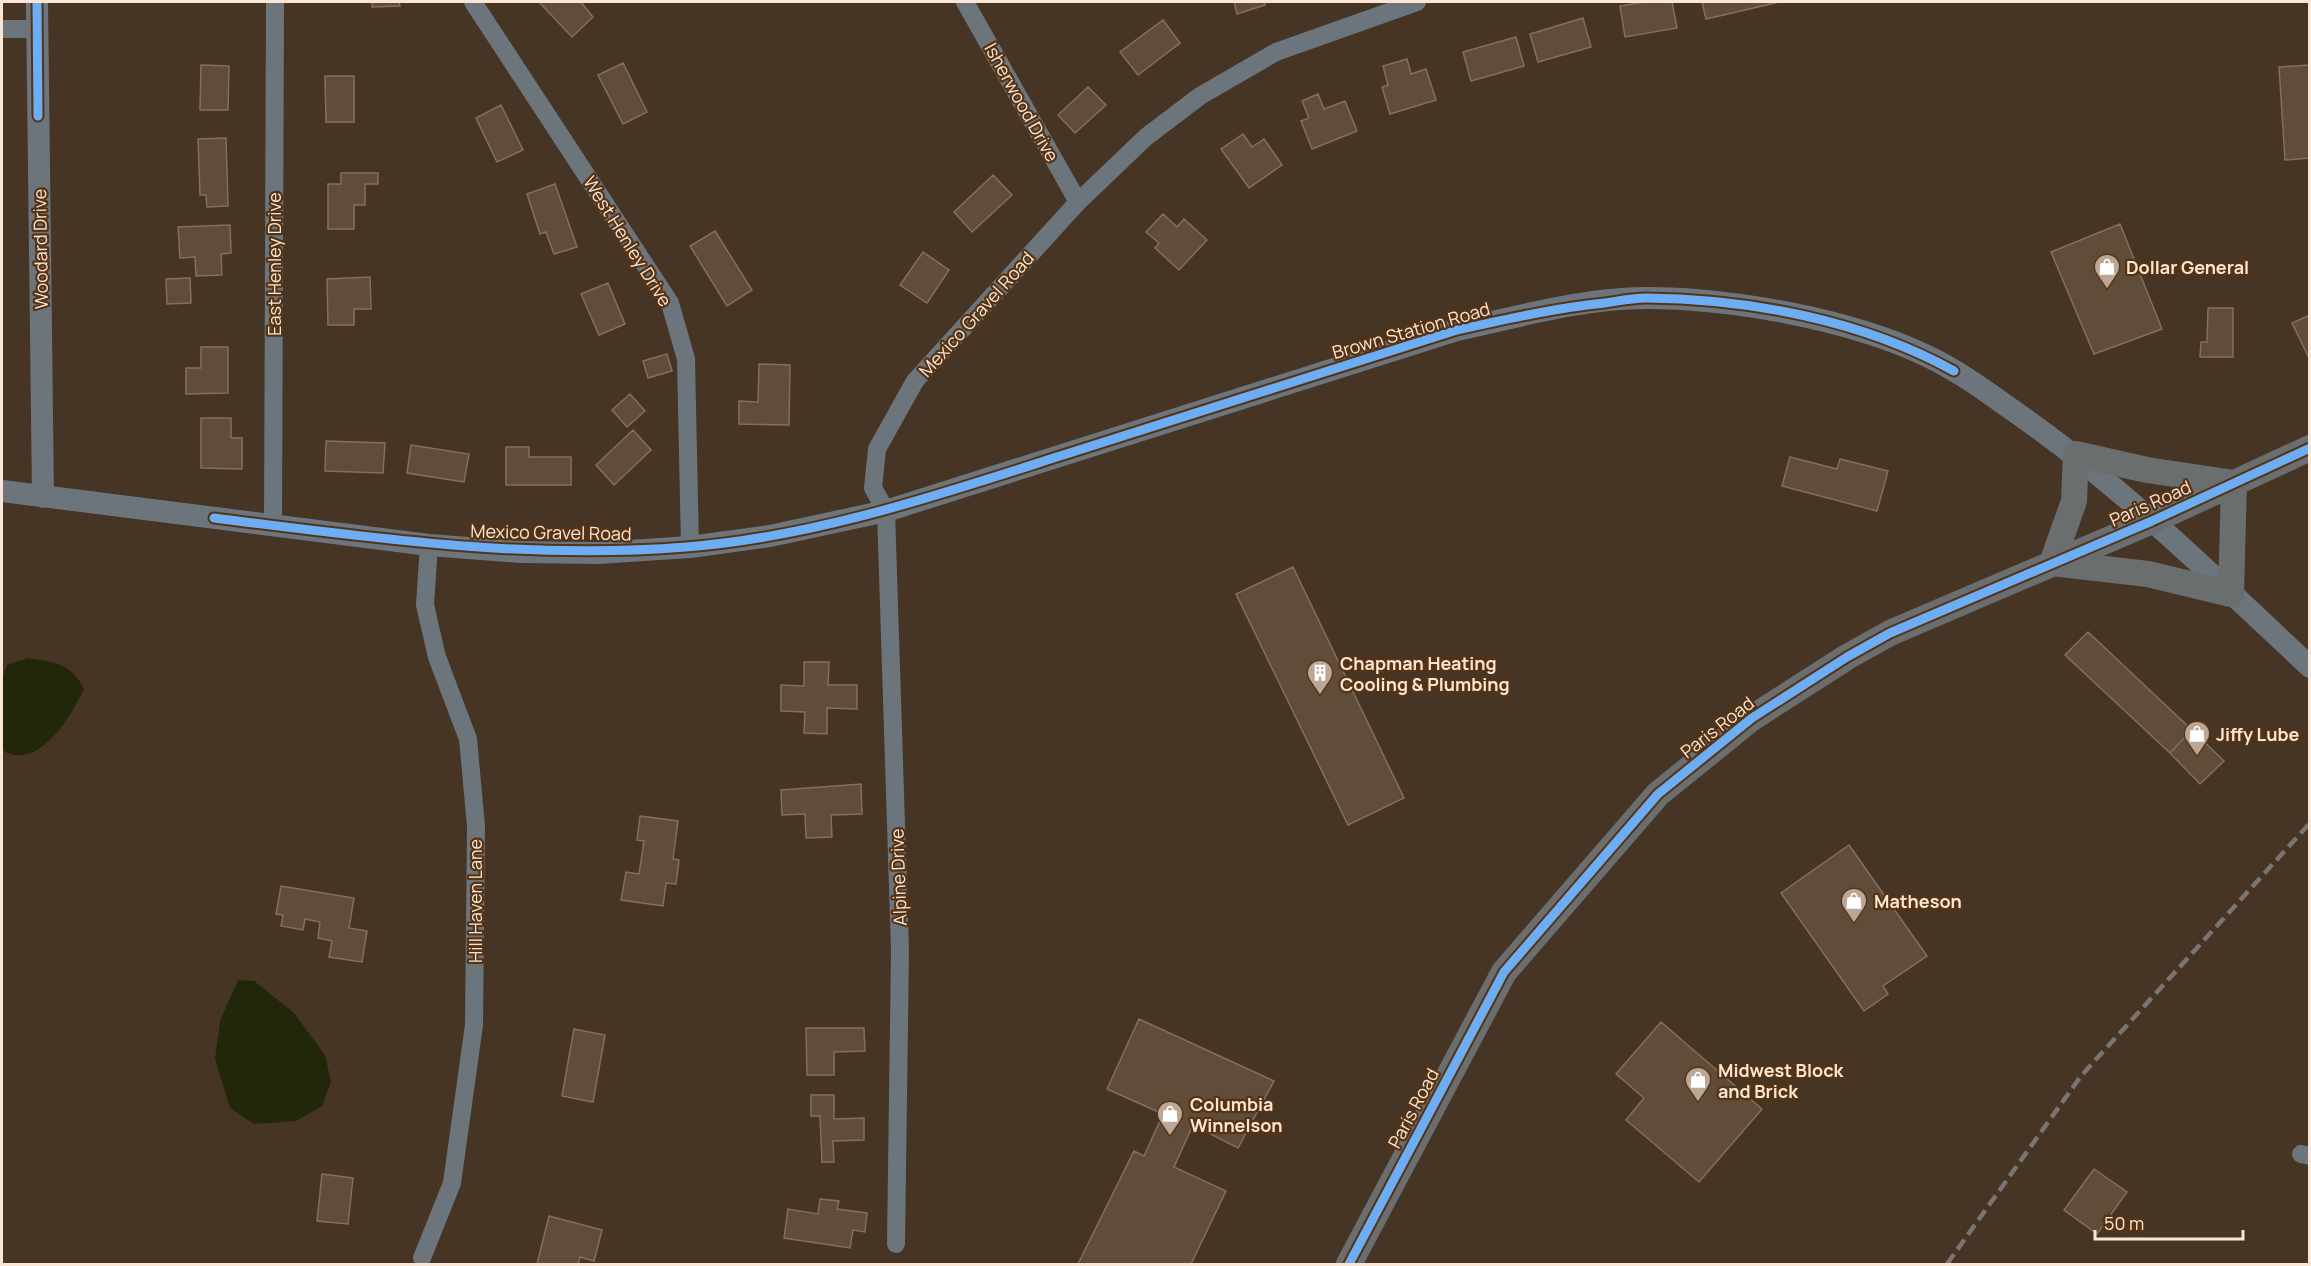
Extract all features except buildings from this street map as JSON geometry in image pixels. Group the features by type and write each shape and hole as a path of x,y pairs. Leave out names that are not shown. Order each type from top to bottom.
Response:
{"main road":[{"name":"Paris Road","path":"1349,1264 1504,972 1658,794 1752,718 1847,657 1932,613 2152,521 2310,448"},
{"path":"2076,454 2147,470 2234,483 2231,594 2148,574 2052,563 2074,501 2076,454"}],"street":[{"name":"Woodard Drive","path":"37,2 43,497"},
{"name":"East Henley Drive","path":"273,526 274,2"},
{"name":"West Henley Drive","path":"473,2 670,303 686,359 690,547"},
{"name":"Isherwood Drive","path":"965,2 1078,202"},
{"name":"Mexico Gravel Road","path":"2,492 429,545 576,552 690,547 770,536 886,511 873,488 877,449 915,381 1078,202 1146,136 1200,96 1276,52 1417,2"},
{"path":"2,29 37,29"},
{"name":"Brown Station Road","path":"886,511 1457,330 1552,309 1644,298 1736,305 1832,322 1915,351 1969,379 2076,454 2310,667"},
{"name":"Alpine Drive","path":"886,511 900,950 896,1244"},
{"name":"Hill Haven Lane","path":"422,1258 452,1183 474,1014 476,826 468,740 437,657 425,605 429,545"}],"shaded area":[{"path":"28,658 61,665 74,674 84,689 71,713 52,738 28,754 15,755 2,750 2,679 7,665"},
{"path":"238,980 254,981 294,1013 325,1055 331,1082 322,1106 296,1121 254,1124 230,1108 215,1059 220,1021"}],"railway":[{"path":"1947,1264 2081,1076 2310,823"}],"cycle path":[{"path":"37,2 38,116"},
{"path":"214,518 332,533 508,549 626,550 734,542 829,524 922,499 1457,330 1549,311 1636,298 1725,303 1804,316 1882,338 1954,371"},
{"path":"1349,1264 1504,972 1658,794 1752,718 1847,657 1890,633 2152,521 2310,448"}],"place":[{"name":"Dollar General","path":"2107,290"},
{"name":"Chapman Heating Cooling & Plumbing","path":"1320,696"},
{"name":"Jiffy Lube","path":"2197,757"},
{"name":"Matheson","path":"1854,924"},
{"name":"Midwest Block and Brick","path":"1698,1103"},
{"name":"Columbia Winnelson","path":"1170,1137"}]}
